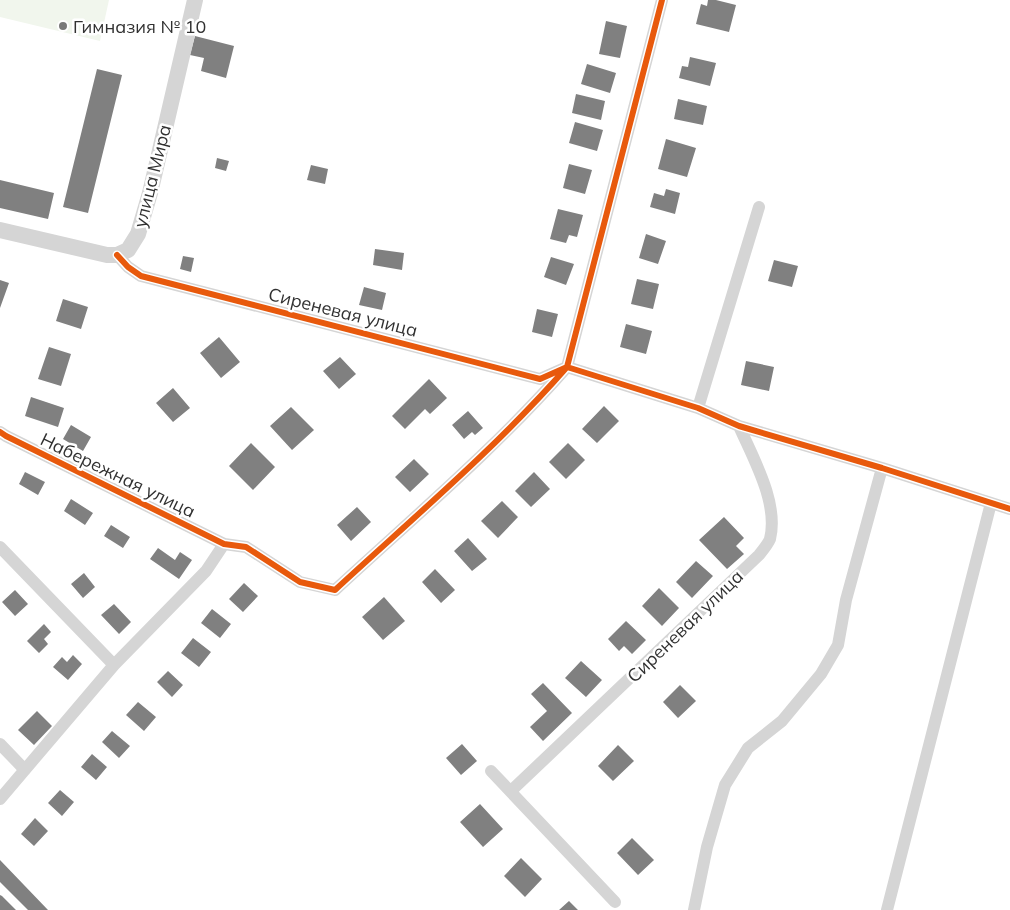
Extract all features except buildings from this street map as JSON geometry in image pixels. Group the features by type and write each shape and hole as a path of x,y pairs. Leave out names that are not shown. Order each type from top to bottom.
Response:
{"street":[{"name":"улица Мира","path":"117,255 128,250 138,234 150,192 195,0"},
{"path":"0,800 114,665 206,571 224,544 246,547 300,582 335,590 453,482 545,392 567,367 662,0"},
{"path":"698,408 759,207"},
{"path":"0,230 84,251 117,255"},
{"name":"Сиреневая улица","path":"117,255 128,267 141,276 540,379 567,367"},
{"path":"567,367 698,408 740,426 882,468 1010,509"},
{"name":"Сиреневая улица","path":"510,791 759,555 770,540 772,524 770,506 763,480 740,426"},
{"name":"Набережная улица","path":"0,432 224,544"},
{"path":"694,910 707,847 725,785 748,748 782,721 821,674 838,645 846,600 882,468"},
{"path":"887,910 991,503"},
{"path":"0,547 114,665"},
{"path":"0,744 25,770"},
{"path":"491,771 615,902"}],"shaded area":[{"path":"0,0 109,0 100,41 0,17"}],"cycle path":[{"path":"117,255 128,267 141,276 540,379 567,367 662,0"},
{"path":"0,432 224,544 246,547 300,582 335,590 483,454 567,367 698,408 739,426 882,468 1010,509"}],"place":[{"name":"Гимназия № 10","path":"63,26"}]}
